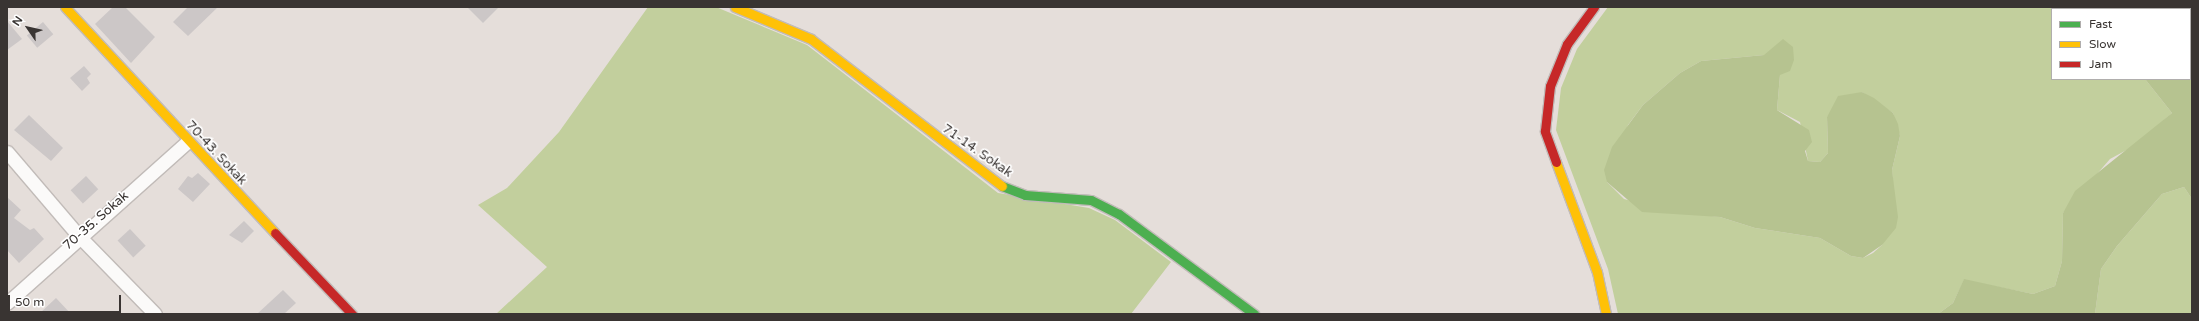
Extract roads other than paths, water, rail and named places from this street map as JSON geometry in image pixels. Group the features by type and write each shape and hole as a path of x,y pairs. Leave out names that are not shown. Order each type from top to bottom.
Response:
{"street":[{"name":"70-43. Sokak","path":"65,7 187,142 352,314"},
{"name":"71-14. Sokak","path":"735,7 811,39 913,121 1002,186 1024,195 1091,200 1119,214 1254,314"},
{"path":"1594,7 1567,44 1550,86 1545,131 1596,272 1606,314"},
{"name":"70-35. Sokak","path":"7,302 78,235 187,142"},
{"path":"7,152 78,235 155,314"}]}
